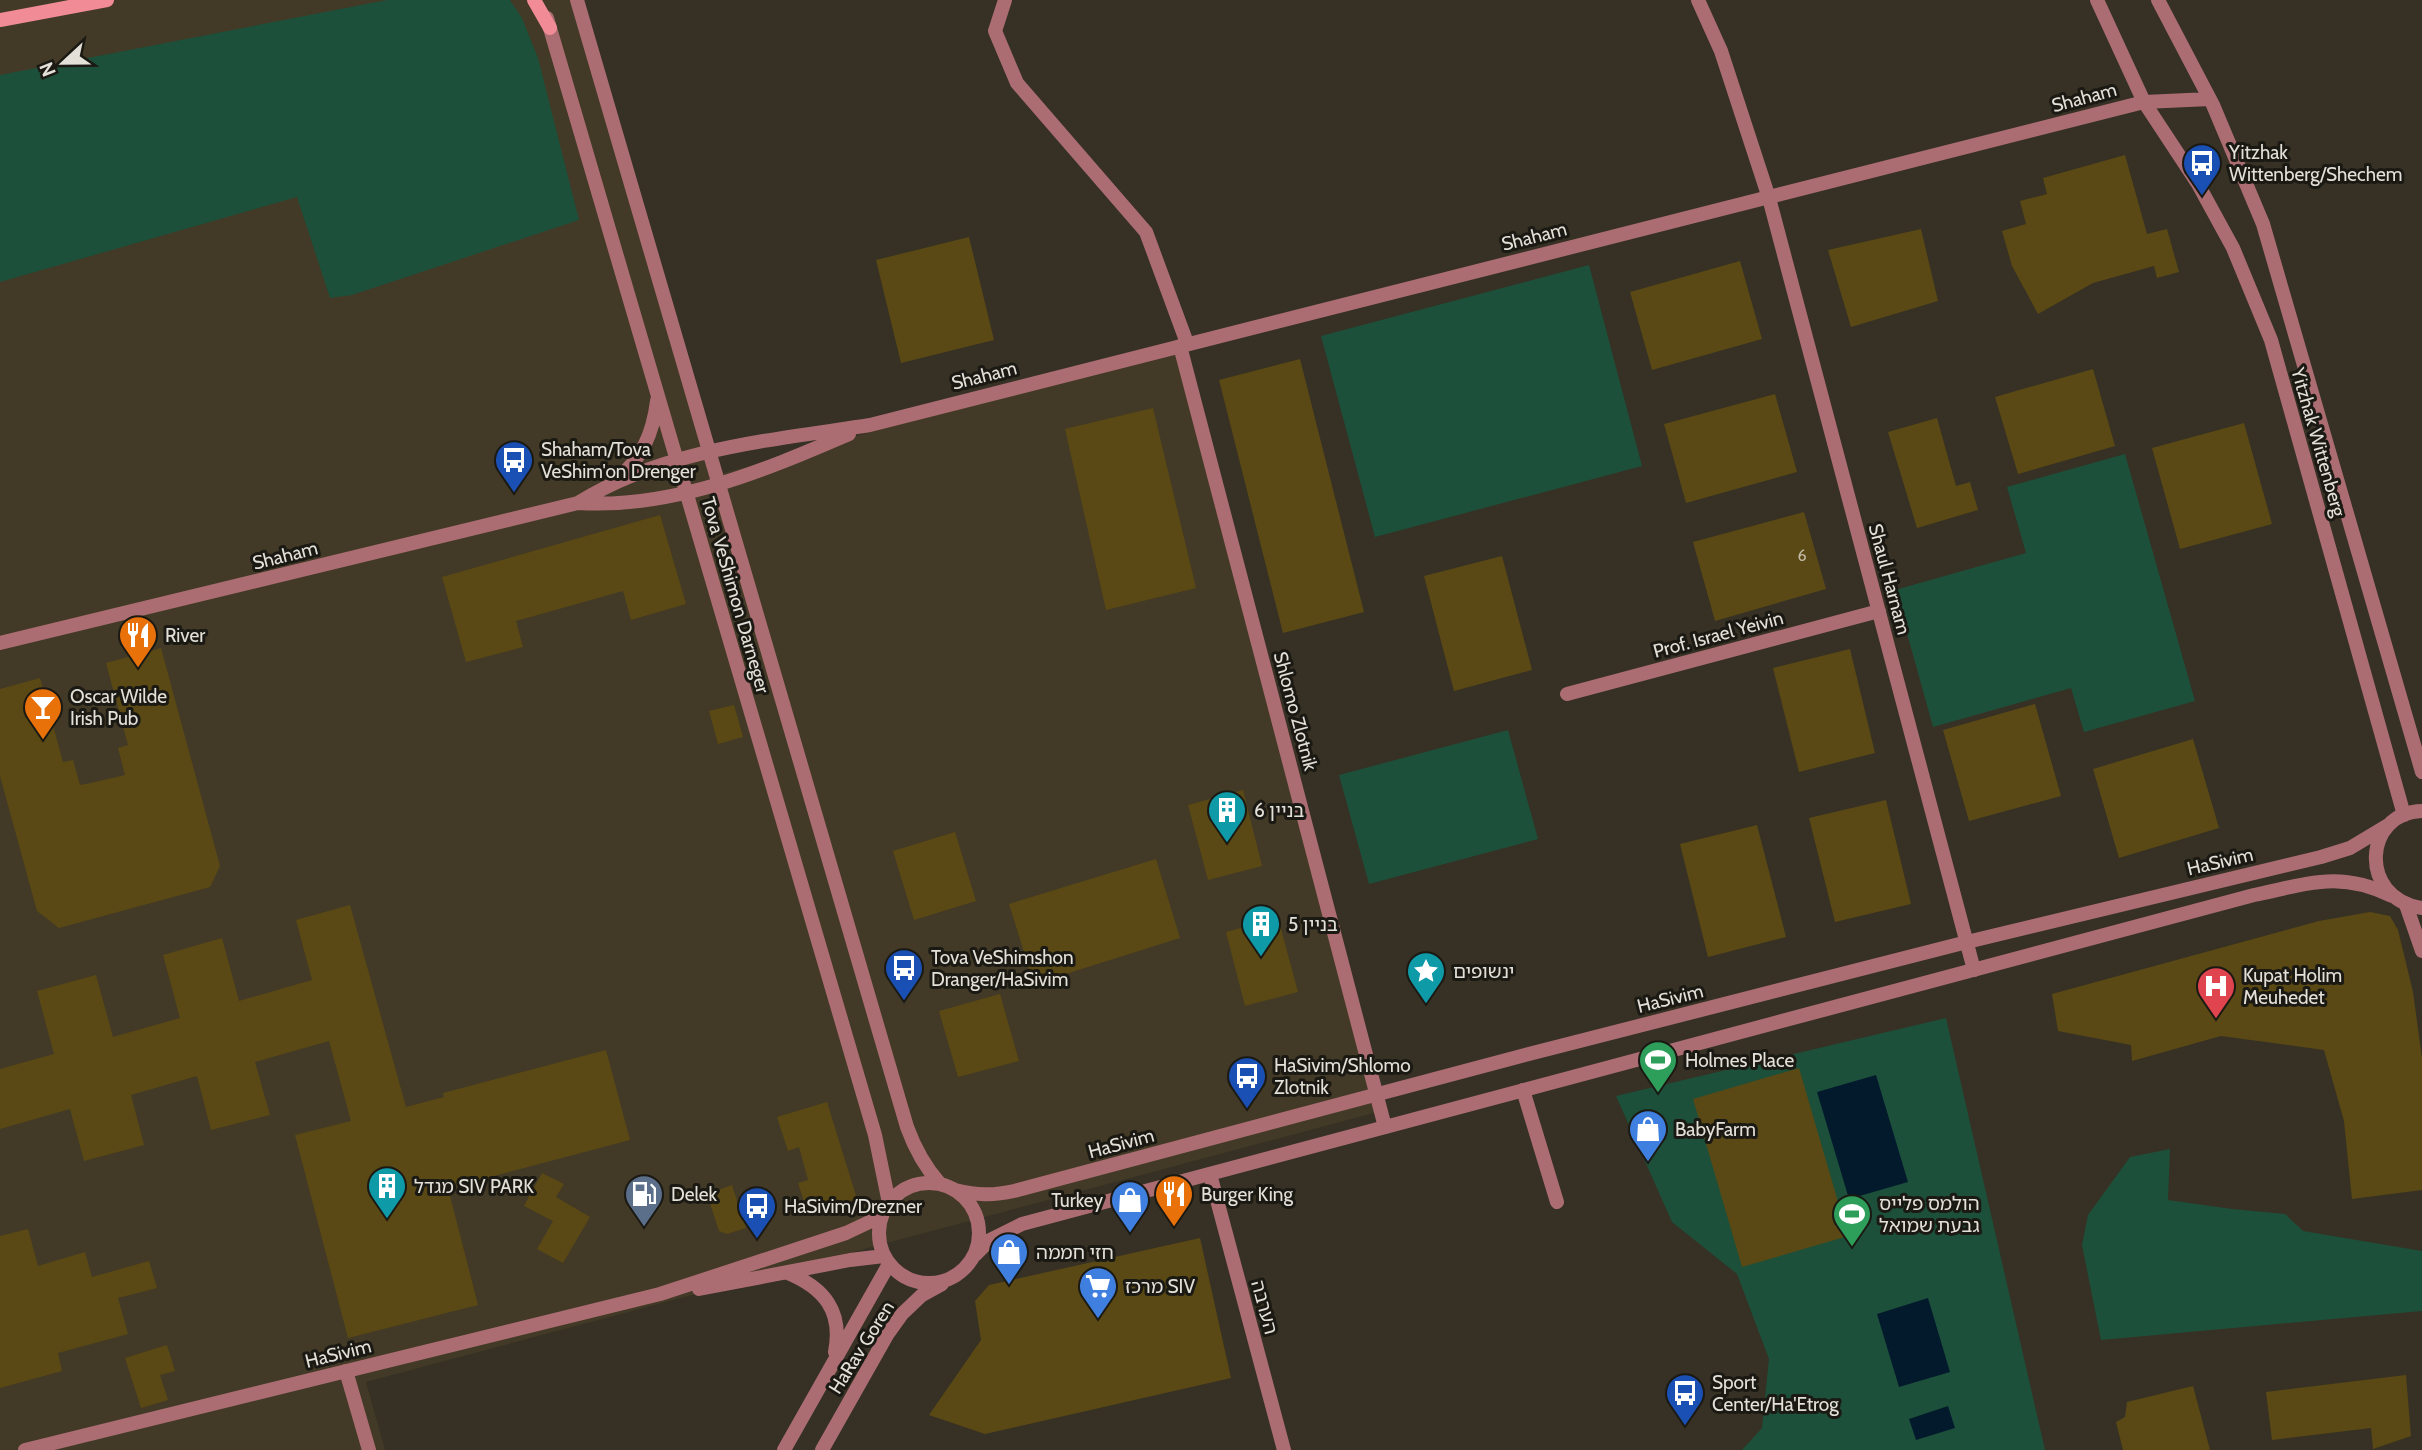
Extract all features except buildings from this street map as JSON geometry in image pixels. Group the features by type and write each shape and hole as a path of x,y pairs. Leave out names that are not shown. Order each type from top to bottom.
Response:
{"main road":[{"path":"0,20 107,0"},
{"path":"534,0 550,28"}],"street":[{"name":"Tova VeShimon Darneger","path":"542,0 875,1135 889,1202"},
{"name":"Tova VeShimon Darneger","path":"577,0 907,1126 927,1170 940,1184"},
{"name":"Shlomo Zlotnik","path":"1005,0 995,31 1017,83 1146,232 1184,344 1385,1127"},
{"name":"Shaul Harnam","path":"1698,0 1721,51 1769,198 1974,970"},
{"name":"Yitzhak Wittenberg","path":"2097,0 2144,102 2199,184 2233,248 2270,340 2404,815"},
{"name":"Yitzhak Wittenberg","path":"2158,0 2212,102 2263,224 2422,772"},
{"name":"Shaham","path":"578,503 612,484 677,461 709,453 870,425 2144,102 2212,102"},
{"path":"612,484 633,463 650,437 658,396"},
{"name":"Shaham","path":"0,643 578,503 628,503 718,484 774,466 870,425"},
{"name":"Prof. Israel Yeivin","path":"1567,694 1879,611"},
{"path":"2404,815 2422,811"},
{"name":"HaSivim","path":"955,1190 993,1196 1014,1191 1966,942 2321,857 2350,848 2404,815"},
{"path":"2390,824 2381,837 2376,852 2376,868 2382,883 2392,896"},
{"path":"975,1255 979,1241 977,1219 967,1199 955,1190 940,1184 912,1185 889,1202 879,1230 880,1243 887,1260 902,1275 917,1282 933,1283 950,1279 968,1265 990,1240 1022,1224 2254,895 2341,880 2369,885 2406,905 2422,908"},
{"path":"2406,905 2422,951"},
{"path":"1522,1090 1557,1202"},
{"name":"הערבה","path":"1210,1174 1284,1450"},
{"name":"HaSivim","path":"26,1450 660,1294 846,1233 882,1216"},
{"name":"HaSivim","path":"660,1294 850,1260 887,1260"},
{"name":"HaRav Goren","path":"784,1450 887,1260"},
{"path":"787,1272 818,1289 834,1314 837,1340 833,1363"},
{"name":"HaRav Goren","path":"822,1450 887,1335 902,1314 922,1295 950,1279"},
{"path":"345,1371 369,1450"}],"shaded area":[{"path":"0,0 578,0 713,476 1180,346 1381,1111 366,1382 385,1450 0,1450"}],"green space":[{"path":"387,0 510,0 522,18 538,58 579,220 352,295 330,298 297,197 0,282 0,75"},
{"path":"1589,265 1642,466 1375,537 1321,336"},
{"path":"2125,454 2195,701 2084,732 2071,688 1933,727 1895,590 2026,553 2007,487"},
{"path":"1508,730 1538,839 1369,884 1339,775"},
{"name":"הולמס פלייס גבעת שמואל","path":"1946,1018 2045,1450 1742,1450 1762,1428 1769,1359 1737,1274 1672,1222 1616,1096"},
{"path":"2170,1149 2168,1200 2285,1214 2303,1231 2422,1251 2422,1311 2101,1340 2082,1245 2088,1215 2130,1157"}],"water":[{"path":"1876,1075 1908,1182 1849,1199 1817,1092"},
{"path":"1928,1298 1950,1372 1899,1387 1877,1314"},
{"path":"1948,1406 1955,1428 1916,1440 1909,1419"}],"place":[{"name":"Yitzhak Wittenberg/Shechem","path":"2202,197"},
{"name":"Shaham/Tova VeShim'on Drenger","path":"514,494"},
{"name":"River","path":"138,669"},
{"name":"Oscar Wilde Irish Pub","path":"43,741"},
{"name":"בניין 6","path":"1227,844"},
{"name":"בניין 5","path":"1261,958"},
{"name":"Tova VeShimshon Dranger/HaSivim","path":"904,1002"},
{"name":"ינשופים","path":"1426,1005"},
{"name":"Kupat Holim Meuhedet","path":"2216,1020"},
{"name":"Holmes Place","path":"1658,1094"},
{"name":"HaSivim/Shlomo Zlotnik","path":"1247,1110"},
{"name":"BabyFarm","path":"1648,1163"},
{"name":"מגדל SIV PARK","path":"387,1220"},
{"name":"Delek","path":"644,1228"},
{"name":"Burger King","path":"1174,1228"},
{"name":"Turkey","path":"1130,1234"},
{"name":"HaSivim/Drezner","path":"757,1240"},
{"name":"הולמס פלייס גבעת שמואל","path":"1852,1248"},
{"name":"חזי חממה","path":"1009,1286"},
{"name":"מרכז SIV","path":"1098,1320"},
{"name":"Sport Center/Ha'Etrog","path":"1685,1427"}]}
